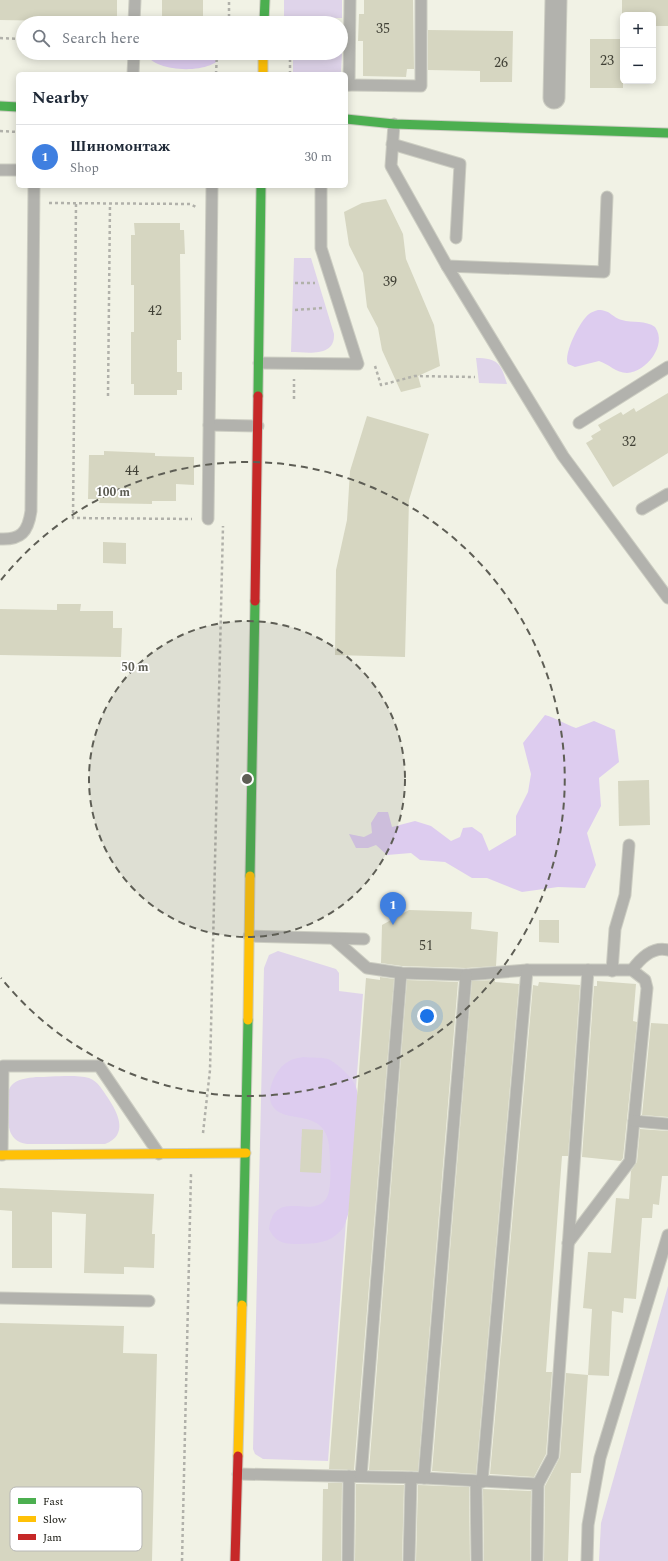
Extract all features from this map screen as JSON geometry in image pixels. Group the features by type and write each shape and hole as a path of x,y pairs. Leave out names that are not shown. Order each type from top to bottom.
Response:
{"street":[{"path":"264,16 265,0"},
{"path":"554,98 556,0"},
{"path":"263,60 263,72"},
{"path":"0,106 16,107"},
{"path":"348,119 394,124 668,133"},
{"path":"235,1561 246,1153 261,188"},
{"path":"1,1155 246,1153"}],"lane":[{"path":"134,16 135,0"},
{"path":"348,57 350,0"},
{"path":"348,85 420,86 421,0"},
{"path":"133,72 134,60"},
{"path":"347,72 348,60"},
{"path":"394,124 391,166 447,266 563,456 668,598"},
{"path":"392,144 460,164 456,238"},
{"path":"0,170 16,170"},
{"path":"0,539 18,537 26,530 31,511 34,188"},
{"path":"204,520 209,425 212,188"},
{"path":"259,363 358,364 321,248 321,188"},
{"path":"447,266 604,272 607,197"},
{"path":"579,423 668,367"},
{"path":"209,425 258,426"},
{"path":"642,509 668,494"},
{"path":"612,971 615,929 625,895 629,845"},
{"path":"249,936 364,939"},
{"path":"334,939 368,968 401,973 466,975 527,970 632,970 645,980 647,988 630,1161 568,1243"},
{"path":"632,970 639,961 652,952 668,950"},
{"path":"477,1561 479,1482 527,970"},
{"path":"537,1561 538,1484 553,1456 588,970"},
{"path":"361,1476 401,973"},
{"path":"424,1478 466,975"},
{"path":"1,1155 3,1066 99,1066 159,1154"},
{"path":"634,1121 668,1124"},
{"path":"588,1561 588,1525 600,1458 668,1235"},
{"path":"0,1298 149,1301"},
{"path":"238,1474 424,1478 538,1484"},
{"path":"348,1561 349,1476"},
{"path":"409,1561 411,1478"}],"path":[{"path":"229,0 229,16"},
{"path":"0,38 16,39"},
{"path":"216,72 217,60"},
{"path":"290,60 290,72"},
{"path":"0,131 16,132"},
{"path":"201,212 190,204 76,204 73,518 204,520"},
{"path":"108,396 110,204"},
{"path":"295,283 322,283"},
{"path":"295,310 330,308"},
{"path":"374,362 381,384 415,376 475,377"},
{"path":"294,364 294,399"},
{"path":"201,1153 210,1070 223,522"},
{"path":"182,1561 191,1153"}],"shaded area":[{"path":"284,0 342,0 342,16 284,16"},
{"path":"151,60 219,60 210,65 198,68 172,68 160,65"},
{"path":"293,60 342,60 341,72 293,72"},
{"path":"294,258 311,258 334,334 333,342 330,347 319,352 291,352"},
{"path":"598,310 606,311 622,320 643,322 655,327 659,342 657,349 648,363 641,368 627,373 619,372 599,361 575,367 568,364 568,353 577,330 589,314"},
{"path":"476,358 489,359 498,364 503,372 507,384 479,383"},
{"path":"545,715 576,728 594,721 615,730 619,762 599,778 601,806 587,833 596,865 585,888 558,887 522,892 487,878 472,878 445,862 420,860 411,853 387,855 376,845 368,848 356,848 349,834 364,837 372,833 371,823 378,812 388,812 392,827 415,821 431,826 451,841 460,837 463,828 472,827 482,834 489,851 516,835 516,816 528,792 531,774 523,743"},
{"path":"278,951 336,969 339,973 339,991 363,994 328,1461 263,1459 255,1454 253,1449 264,968 269,955"},
{"path":"303,1057 328,1059 344,1071 354,1083 358,1099 359,1116 358,1157 352,1198 343,1228 332,1238 322,1242 311,1244 290,1244 276,1239 269,1229 273,1217 278,1210 294,1206 312,1207 319,1205 326,1199 330,1188 329,1145 326,1134 321,1126 314,1121 281,1113 275,1109 270,1098 270,1091 274,1078 282,1067 294,1059"},
{"path":"77,1076 89,1078 95,1081 112,1104 118,1117 119,1129 117,1135 105,1144 27,1144 15,1139 8,1124 9,1090 13,1084 22,1079 36,1077"},
{"path":"668,1286 668,1561 599,1561 601,1523"}],"building":[{"path":"0,0 117,0 117,16 16,16 16,20 0,20"},
{"path":"162,0 203,0 203,16 162,16"},
{"path":"364,0 413,0 414,69 407,69 406,77 363,76 363,41 358,41 359,14 364,14"},
{"path":"622,0 668,0 668,26 656,26 656,12 622,12"},
{"path":"428,30 513,31 512,82 480,82 480,71 428,70"},
{"path":"590,39 620,39 620,84 623,84 623,88 590,88"},
{"path":"386,199 403,234 406,259 434,325 440,366 418,376 421,387 401,392 382,350 378,328 367,307 363,273 349,245 344,212 362,203"},
{"path":"134,223 180,223 180,230 184,230 185,254 180,254 181,340 177,340 177,372 182,372 182,390 177,390 177,395 134,395 134,384 131,384 131,332 134,332 134,285 131,285 131,235 135,235"},
{"path":"668,393 668,453 613,487 586,443 593,439 591,436 601,430 598,425 621,412 623,415 634,408 636,412"},
{"path":"367,416 429,434 409,500 405,657 335,655 336,570 347,520 350,471"},
{"path":"104,451 155,453 155,456 194,457 194,485 176,484 176,501 152,501 152,504 99,503 100,499 88,499 89,455 104,455"},
{"path":"103,542 126,543 126,564 103,563"},
{"path":"57,604 81,604 80,611 113,611 113,628 122,628 121,657 0,655 0,609 57,610"},
{"path":"649,780 650,825 619,826 618,781"},
{"path":"409,910 472,912 471,929 498,932 496,966 466,968 402,966 381,963 382,925"},
{"path":"539,920 559,920 559,943 539,942"},
{"path":"380,977 394,979 354,1470 329,1469 366,978 380,980"},
{"path":"407,980 458,982 418,1471 369,1470"},
{"path":"495,980 495,982 519,984 476,1474 432,1471 472,981"},
{"path":"597,981 636,984 633,1021 637,1022 623,1158 621,1161 582,1157 594,986 597,986"},
{"path":"539,982 580,985 568,1156 562,1156 546,1372 552,1372 546,1454 534,1477 490,1474 533,985 538,986"},
{"path":"651,1023 668,1024 668,1117 642,1115"},
{"path":"302,1129 323,1130 321,1173 300,1172"},
{"path":"640,1129 668,1131 668,1176 662,1176 659,1205 653,1204 652,1218 642,1218 636,1299 624,1298 623,1313 612,1311 609,1376 588,1375 592,1309 583,1308 588,1252 611,1253 616,1198 629,1199 631,1171 637,1162"},
{"path":"0,1188 154,1194 152,1234 155,1234 154,1268 124,1267 124,1274 84,1273 86,1214 52,1212 52,1268 12,1268 12,1211 0,1210"},
{"path":"0,1323 124,1326 123,1353 157,1354 152,1561 0,1561"},
{"path":"566,1373 588,1375 581,1473 571,1473 568,1561 544,1561 545,1486 560,1457"},
{"path":"328,1483 342,1483 341,1561 322,1561 323,1489 328,1489"},
{"path":"356,1484 404,1485 402,1561 355,1561"},
{"path":"418,1485 469,1487 470,1561 416,1561"},
{"path":"483,1489 531,1491 530,1561 484,1561"}],"traffic: fast":[{"path":"264,16 265,0"},
{"path":"0,106 16,107"},
{"path":"348,119 394,124 668,133"},
{"path":"258,396 261,188"},
{"path":"250,876 255,601"},
{"path":"242,1305 248,1020"}],"traffic: slow":[{"path":"263,60 263,72"},
{"path":"248,1020 250,876"},
{"path":"0,1155 246,1153"},
{"path":"238,1456 242,1305"}],"traffic: jam":[{"path":"255,601 258,396"},
{"path":"235,1561 238,1456"}],"place":[{"name":"Шиномонтаж","path":"393,925"}]}
